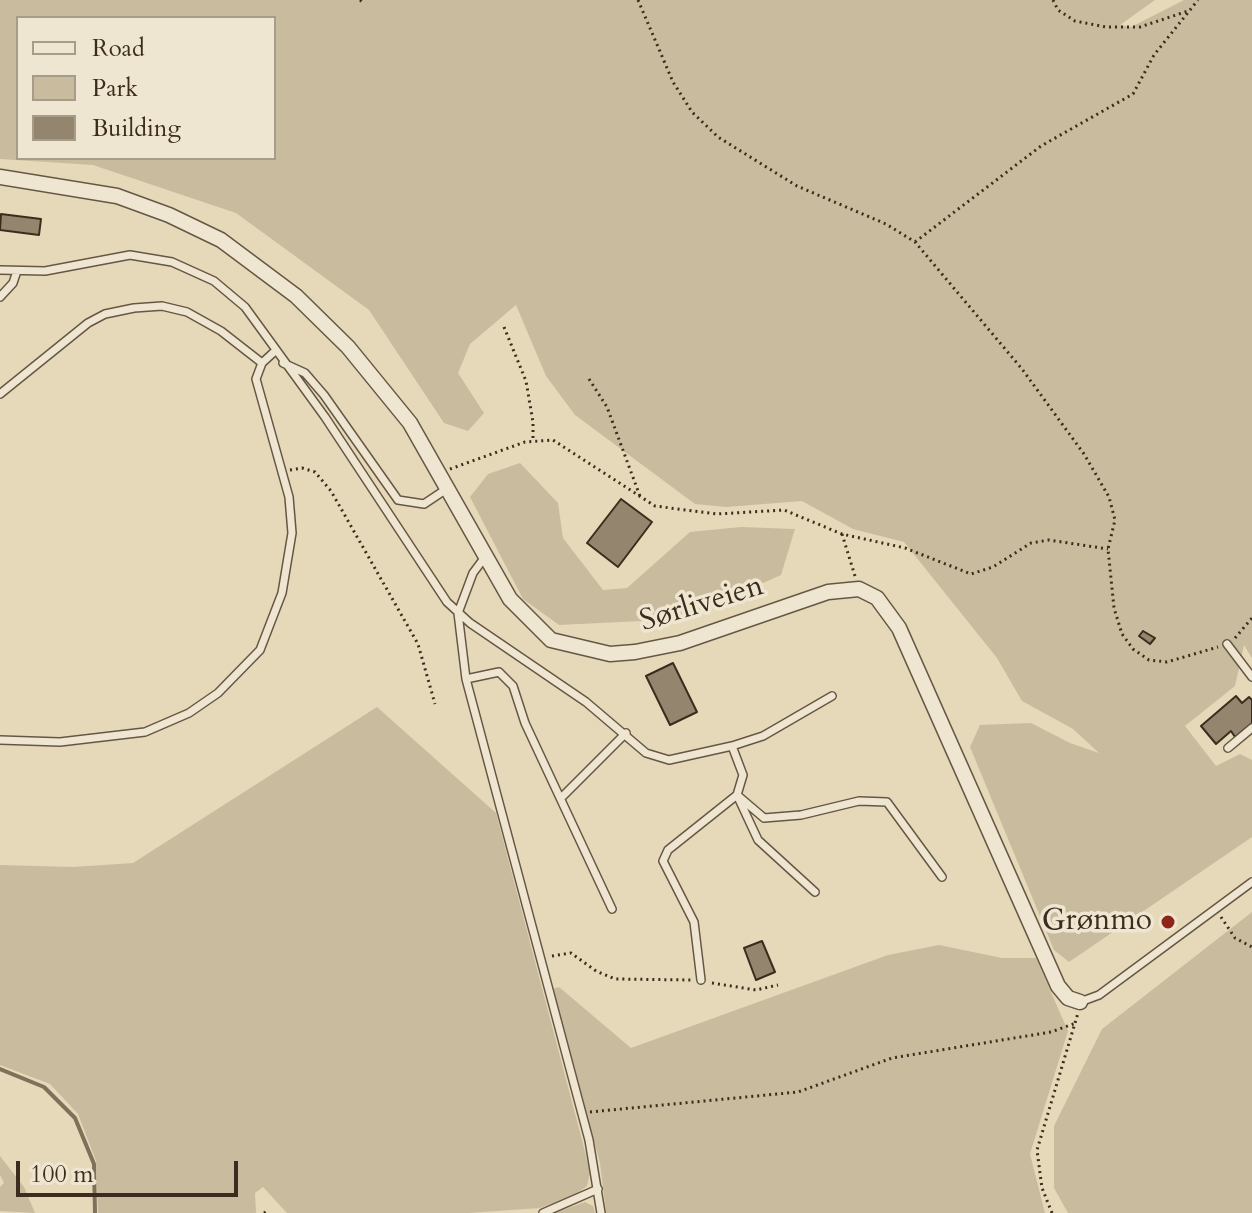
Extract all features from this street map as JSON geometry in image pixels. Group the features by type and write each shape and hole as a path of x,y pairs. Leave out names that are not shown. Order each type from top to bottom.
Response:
{"street":[{"name":"Sørliveien","path":"0,177 117,196 221,240 296,296 348,347 410,423 510,599 551,640 610,654 656,650 828,592 859,589"},
{"path":"859,589 877,598 899,628 1058,986 1068,998 1080,1002"}],"lane":[{"path":"0,270 45,271 130,255 172,262 214,281 245,307 274,352 325,417 414,555 458,613 659,760 732,746 763,736 832,696"},
{"path":"0,297 13,283 17,271"},
{"path":"0,394 88,323 105,314 134,308 162,306 187,312 221,331 262,363"},
{"path":"0,740 60,742 145,732 189,713 236,677 260,650 282,593 292,533 283,472 256,379 262,363 274,352"},
{"path":"282,362 305,373 324,395 398,500 424,504 448,488"},
{"path":"485,557 473,573 458,613 466,679 582,1113 601,1213"},
{"path":"1227,644 1252,677"},
{"path":"466,679 499,672 507,677 549,776 562,797 612,909"},
{"path":"1228,748 1252,728"},
{"path":"562,797 626,733"},
{"path":"701,980 694,922 663,861 668,850 737,795 743,775 732,746"},
{"path":"737,795 764,818 779,819 848,803 887,802 942,877"},
{"path":"737,795 758,840 815,892"},
{"path":"1080,1002 1099,995 1252,882"},
{"path":"543,1213 598,1189"}],"path":[{"path":"638,0 673,82 692,112 718,137 797,186 886,224 915,242 1022,369 1084,454 1113,511 1115,530 1108,549 1117,623 1141,655 1159,662 1172,661 1227,644 1252,618"},
{"path":"1053,0 1058,10 1075,21 1106,27 1140,27 1188,11"},
{"path":"915,242 1041,146 1133,94 1154,55 1198,0"},
{"path":"504,327 526,381 533,442"},
{"path":"589,379 607,407 641,499"},
{"path":"439,472 533,442 553,440 655,506 717,514 784,510 842,534 905,548 971,574 993,567 1031,543 1049,540 1108,549"},
{"path":"283,472 310,470 331,491 418,644 435,704"},
{"path":"842,534 859,589"},
{"path":"1215,910 1235,938 1252,947"},
{"path":"552,956 571,953 596,971 615,979 701,980 756,990 778,985"},
{"path":"1052,1213 1042,1188 1037,1150 1080,1002"},
{"path":"582,1113 798,1092 892,1058 1051,1032 1076,1023"}],"green space":[{"path":"0,0 1155,0 1120,25 1131,27 1184,0 1252,0 1252,658 1244,645 1235,686 1185,726 1216,766 1240,754 1252,760 1252,837 1069,962 1054,950 970,747 980,725 1031,723 1070,743 1099,753 1073,729 1022,701 997,658 904,542 853,529 802,501 726,507 695,504 575,415 546,376 516,305 470,344 458,373 484,413 468,431 444,423 369,310 236,213 93,165 0,159"},
{"path":"520,463 558,503 563,538 603,590 627,588 690,532 741,527 795,529 781,575 682,619 559,625 523,599 470,497 488,474"},
{"path":"377,707 496,813 582,1140 590,1173 587,1186 573,1196 540,1208 469,1213 287,1213 263,1187 255,1193 256,1213 98,1213 96,1161 78,1114 50,1084 0,1065 0,865 73,867 133,863"},
{"path":"1252,912 1252,1213 1068,1213 1054,1188 1054,1126 1102,1029"},
{"path":"939,945 1002,958 1036,958 1068,1031 1030,1154 1045,1213 606,1213 600,1163 552,989 559,987 631,1048 888,955"},
{"path":"0,1156 24,1187 35,1213 0,1211 0,1187 4,1183 0,1175"},
{"path":"585,1202 593,1206 595,1213 554,1213"}],"building":[{"path":"1,214 41,219 39,235 0,230"},
{"path":"621,499 652,522 618,567 587,543"},
{"path":"1143,631 1155,638 1150,644 1139,636"},
{"path":"673,663 697,712 670,725 646,676"},
{"path":"1236,696 1242,703 1249,697 1252,700 1252,723 1235,737 1231,731 1216,744 1201,726"},
{"path":"762,941 775,972 756,980 744,948"}],"waterway":[{"path":"0,1069 44,1087 75,1118 94,1164 95,1213"}],"place":[{"name":"Grønmo","path":"1168,922"}]}
